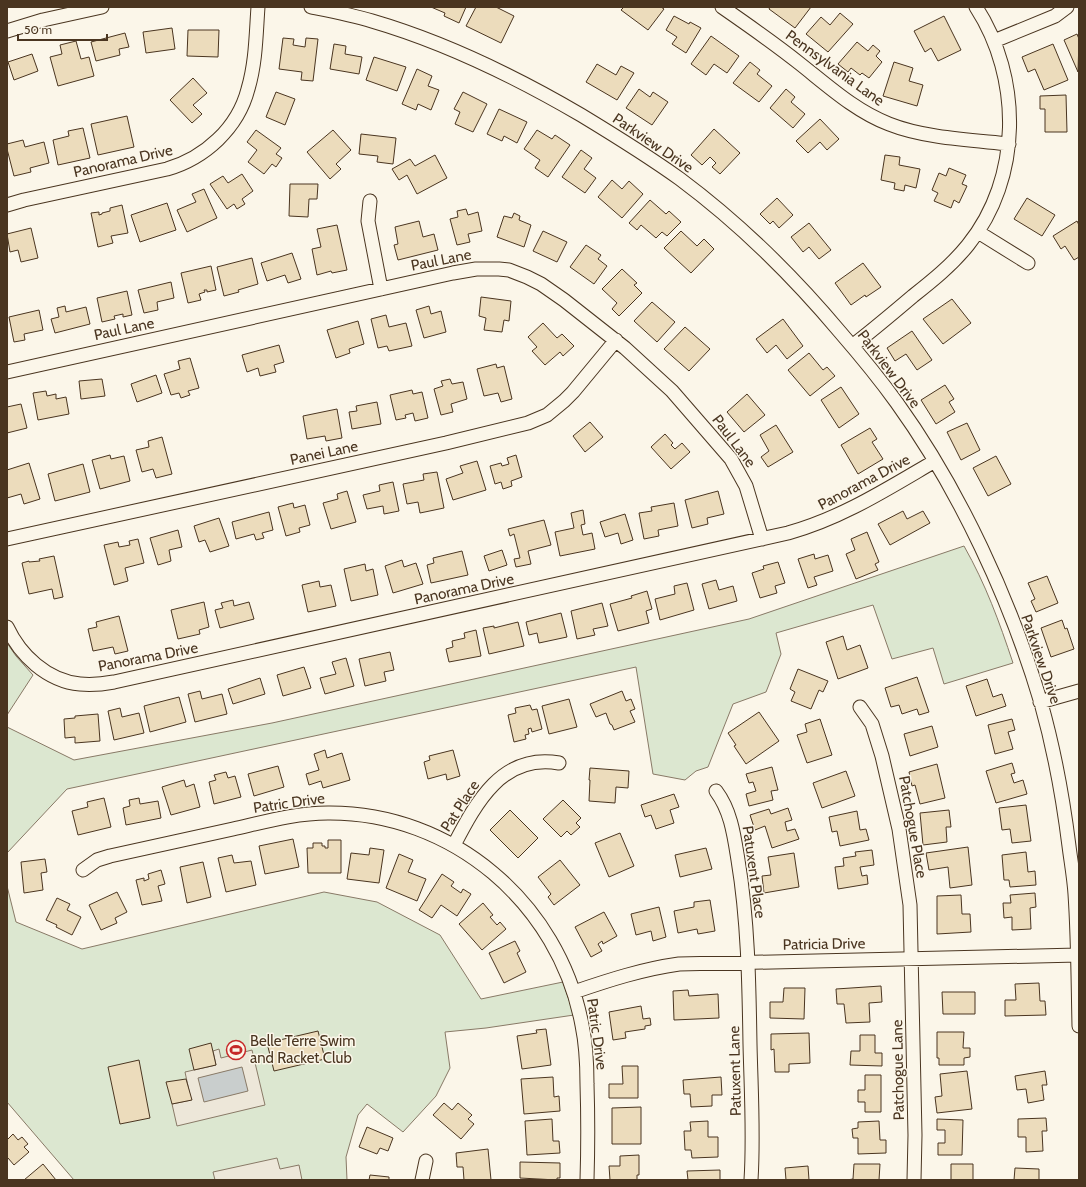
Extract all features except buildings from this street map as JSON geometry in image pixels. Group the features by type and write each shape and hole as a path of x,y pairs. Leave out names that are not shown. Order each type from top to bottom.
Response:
{"street":[{"path":"7,31 43,20 102,7"},
{"name":"Panorama Drive","path":"7,205 167,169 185,163 202,153 226,131 245,100 253,66 258,7"},
{"name":"Parkview Drive","path":"311,7 371,21 432,42 492,68 550,97 618,137 680,179 726,216 771,256 813,300 897,403 935,461 964,514 991,569 1019,637 1040,702 1055,765 1075,891 1079,1026"},
{"name":"Pennsylvania Lane","path":"722,7 781,49 835,91 877,119 890,125 917,132 1008,144"},
{"path":"852,346 944,271 961,254 978,232 995,198 1002,178 1008,144 1010,117 1007,89 1002,64 986,23 976,7"},
{"path":"994,41 1055,16 1067,7"},
{"path":"370,201 368,221 381,289"},
{"path":"978,232 1028,263"},
{"name":"Paul Lane","path":"7,372 464,271 488,268 509,270 541,284 564,300 616,340 672,392 731,459 746,486 762,539"},
{"name":"Panei Lane","path":"7,539 446,443 528,423 547,415 564,401 616,340"},
{"name":"Panorama Drive","path":"7,627 22,652 30,660 50,674 78,684 102,684 126,680 807,528 870,500 935,461"},
{"path":"1040,702 1079,691"},
{"name":"Patchogue Place","path":"860,707 868,716 874,728 893,800 906,872 909,898 911,959"},
{"name":"Pat Place","path":"454,845 475,807 491,786 501,778 514,770 530,764 544,762 559,763"},
{"name":"Patuxent Place","path":"716,791 729,816 736,847 744,904 748,962"},
{"name":"Patric Drive","path":"83,870 97,860 110,856 262,822 316,814 351,814 376,817 413,827 454,845 481,863 511,889 526,906 552,941 567,973 574,992 583,1026 586,1048 588,1114 587,1180"},
{"name":"Patricia Drive","path":"574,992 625,975 665,966 692,964 1078,955"},
{"name":"Patchogue Lane","path":"911,959 915,1135 914,1180"},
{"name":"Patuxent Lane","path":"748,962 752,1115 751,1180"},
{"path":"422,1180 426,1161"}],"green space":[{"path":"964,546 992,603 1013,663 944,684 933,648 892,659 873,605 776,633 781,654 766,692 733,704 708,767 696,771 685,780 653,774 636,667 67,789 7,853 7,727 74,760 272,723 749,619"},
{"path":"7,643 16,656 33,675 7,715"},
{"path":"7,886 16,922 82,949 324,892 377,902 440,935 481,999 563,982 574,1015 486,1028 445,1032 450,1068 436,1096 403,1132 367,1104 358,1115 346,1157 347,1180 74,1180 7,1102"}],"shaded area":[{"path":"219,1049 221,1058 252,1050 265,1105 177,1126 172,1104 191,1100 185,1072 216,1065 213,1051"},
{"path":"242,1067 248,1091 204,1102 198,1078"},
{"path":"277,1158 280,1169 299,1165 302,1180 215,1180 213,1172"}],"place":[{"name":"Belle Terre Swim and Racket Club","path":"236,1050"}]}
